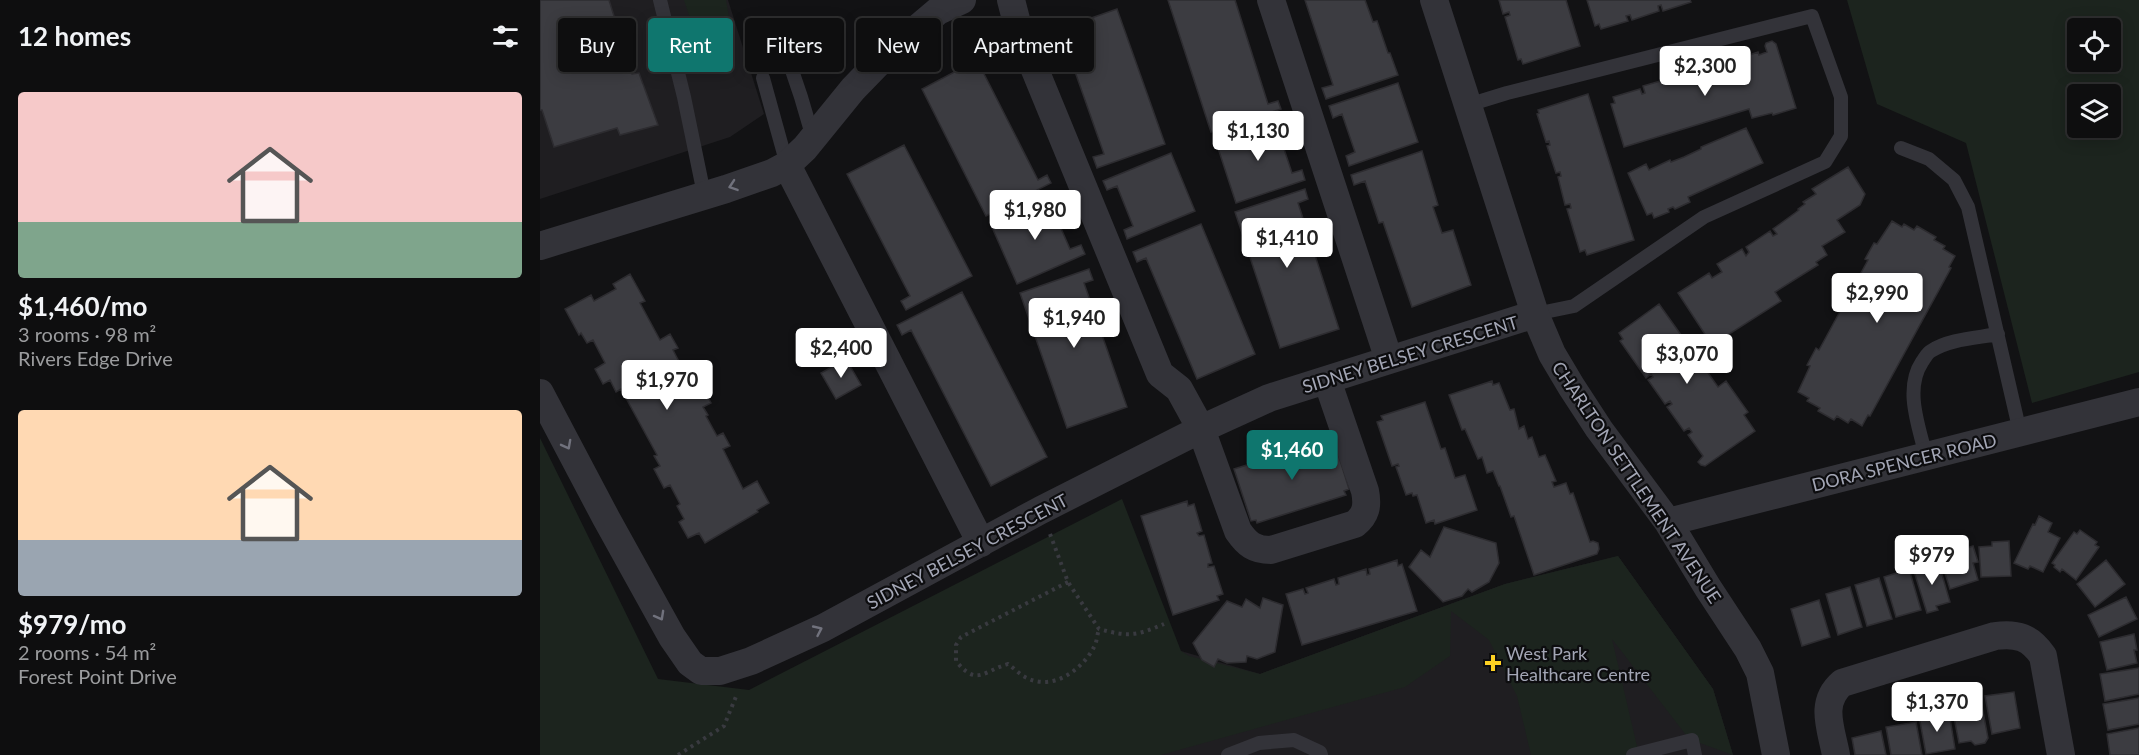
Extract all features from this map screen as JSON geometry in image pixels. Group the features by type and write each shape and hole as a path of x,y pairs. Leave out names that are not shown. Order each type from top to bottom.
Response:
{"street":[{"path":"540,246 772,173 787,165 805,148 854,89 886,55 938,11 962,0"},
{"path":"1011,0 1019,31 1160,374 1179,389 1202,429 1238,531 1246,543 1260,550 1270,550 1355,524 1363,517 1367,500 1327,380"},
{"path":"1271,0 1389,360"},
{"name":"CHARLTON SETTLEMENT AVENUE","path":"1434,0 1535,314 1552,354 1599,429 1668,522 1748,649 1760,673 1776,755"},
{"path":"787,165 981,543"},
{"name":"SIDNEY BELSEY CRESCENT","path":"540,393 672,637 690,663 701,671 720,671 751,661 823,628 1041,510 1269,398 1535,314"},
{"name":"DORA SPENCER ROAD","path":"1668,522 2139,402"},
{"path":"1836,755 1829,700 1834,690 1842,683 2006,634 2016,635 2035,644 2043,656 2061,755"}],"lane":[{"path":"660,0 684,97 704,194"},
{"path":"1468,105 1812,16 1841,97 1841,136 1825,162 1704,218 1574,306 1535,314"},
{"path":"792,72 813,138"},
{"path":"763,78 787,165"},
{"path":"1901,148 1929,159 1954,180 1968,207 2020,432"},
{"path":"1926,456 1914,401 1914,382 1919,366 1929,351 1950,343 1998,334"},
{"path":"1228,755 1259,743 1294,740 1322,755"},
{"path":"1633,755 1692,740 1695,755"}],"path":[{"path":"1041,510 1068,582 1099,629 1134,635 1164,624"},
{"path":"1068,582 961,638 956,645 956,661 965,672 980,676 1008,664 1027,678 1041,682 1055,681 1075,671 1095,645 1099,629"},
{"path":"678,755 724,726 751,661"}],"shaded area":[{"path":"540,0 728,0 745,54 745,72 751,72 764,114 730,137 540,199"},
{"path":"684,0 726,0 727,18 690,18"},
{"path":"1847,0 2139,0 2139,372 2032,403 1966,143 1877,104"},
{"path":"540,438 658,679 749,690 1122,499 1181,651 1189,656 1260,674 1505,584 1618,556 1713,689 1733,755 1689,739 1612,639 1639,755 1531,755 1517,696 1489,640 1451,611 1450,656 1405,687 1161,755 540,755"},
{"name":"West Park Healthcare Centre","path":"1618,556 1713,689 1733,755 987,755 1181,651 1260,674 1505,584"}],"building":[{"path":"540,0 609,0 615,18 558,18 558,72 639,73 658,125 620,135 617,128 554,147 542,110 540,110"},
{"path":"1168,0 1235,0 1268,104 1278,101 1281,109 1211,132"},
{"path":"1305,0 1365,0 1373,22 1377,21 1398,75 1326,99 1322,88 1333,85"},
{"path":"1499,0 1566,0 1580,46 1523,64 1521,59 1518,60 1505,17 1510,15 1509,12 1503,14"},
{"path":"1587,0 1690,0 1691,2 1663,11 1661,5 1658,6 1659,11 1632,20 1630,15 1626,16 1628,21 1601,29 1599,24 1595,26"},
{"path":"1117,9 1165,144 1097,168 1093,157 1104,154 1075,72 1094,72 1094,18 1091,18"},
{"path":"1772,41 1776,44 1796,108 1752,118 1749,109 1624,147 1611,104 1615,103 1613,97 1640,89 1642,94 1645,93 1643,86 1671,78 1673,84 1676,83 1674,76 1702,68 1704,74 1707,74 1705,67 1733,58 1735,65 1742,63 1741,58 1758,52 1759,55 1767,52 1766,43"},
{"path":"954,72 983,72 1038,180 1047,175 1051,183 986,216 922,89"},
{"path":"1398,83 1418,142 1349,166 1346,156 1355,152 1342,114 1333,118 1329,106"},
{"path":"1588,94 1634,240 1587,255 1585,250 1580,252 1567,209 1571,208 1570,204 1565,205 1558,177 1561,176 1560,172 1556,173 1547,146 1550,145 1549,141 1546,142 1537,114 1538,110"},
{"path":"1286,119 1290,130 1279,134 1292,173 1302,170 1305,180 1236,203 1216,142"},
{"path":"1746,128 1763,163 1688,197 1690,202 1675,209 1673,207 1668,209 1669,212 1654,218 1652,213 1647,215 1628,173 1646,164 1649,170 1670,160 1671,162"},
{"path":"904,145 972,276 906,310 901,301 910,296 847,174"},
{"path":"1422,151 1438,205 1433,207 1442,233 1453,230 1471,285 1412,307 1383,222 1379,223 1365,181 1354,185 1351,175"},
{"path":"1171,153 1195,211 1127,239 1124,230 1133,226 1117,186 1107,190 1103,181"},
{"path":"1848,167 1865,194 1860,205 1837,220 1845,232 1822,246 1827,255 1816,262 1818,265 1775,292 1781,301 1712,345 1678,293 1709,273 1712,278 1722,272 1717,264 1742,249 1746,256 1749,252 1746,247 1770,231 1773,236 1777,234 1773,229 1799,210 1805,204 1803,202 1816,194 1812,189"},
{"path":"1305,189 1308,199 1298,203 1339,329 1280,348 1235,212"},
{"path":"1060,196 1064,205 1053,210 1070,249 1081,245 1085,254 1017,284 991,225"},
{"path":"1892,221 1914,230 1917,226 1936,237 1934,240 1945,246 1943,249 1955,256 1949,267 1951,268 1870,416 1868,415 1862,426 1851,419 1848,423 1837,416 1834,420 1818,411 1820,408 1807,401 1809,398 1798,392 1810,366 1807,365 1816,348 1819,350 1868,260 1865,259 1874,243 1877,244"},
{"path":"1201,224 1255,354 1197,379 1146,258 1137,262 1133,252"},
{"path":"1089,269 1093,280 1084,283 1127,407 1067,428 1020,293"},
{"path":"630,274 645,301 640,303 660,340 670,334 678,348 673,350 686,375 691,372 696,381 698,379 711,403 703,407 708,415 706,416 717,436 723,433 730,446 723,449 743,489 757,481 769,503 757,510 758,512 705,543 699,533 688,538 679,522 684,519 677,506 680,504 670,485 664,488 654,469 660,466 654,456 657,455 621,389 616,392 610,380 603,384 595,369 605,363 593,340 587,343 581,333 579,335 565,309 591,295 594,301 616,289 613,284"},
{"path":"962,292 1047,457 991,486 911,330 902,335 897,325"},
{"path":"1659,304 1718,387 1726,381 1748,412 1744,415 1755,431 1705,466 1698,462 1703,456 1688,435 1692,432 1689,428 1684,431 1667,407 1672,404 1670,401 1665,404 1648,380 1653,377 1651,374 1646,378 1620,341 1623,339 1619,333"},
{"path":"846,359 861,385 836,399 821,373"},
{"path":"1492,381 1493,385 1499,383 1510,410 1514,409 1519,429 1524,426 1528,439 1532,437 1539,457 1545,455 1556,481 1552,482 1554,487 1566,483 1570,494 1573,493 1590,542 1598,543 1597,554 1534,575 1514,516 1511,517 1493,471 1487,473 1482,457 1478,459 1465,429 1462,430 1449,395"},
{"path":"1425,402 1441,449 1445,448 1455,478 1465,475 1477,510 1435,524 1434,520 1426,523 1417,495 1413,496 1412,493 1406,495 1396,467 1399,466 1398,464 1392,466 1377,422 1383,420 1381,416"},
{"path":"1333,438 1349,489 1344,491 1346,495 1257,523 1256,520 1251,521 1234,469"},
{"path":"1187,501 1188,506 1194,504 1202,531 1197,533 1199,536 1204,535 1212,563 1208,564 1208,567 1214,566 1223,594 1217,596 1219,600 1173,615 1141,516"},
{"path":"2039,516 2052,523 2048,532 2060,538 2043,572 2030,566 2028,569 2014,563"},
{"path":"1444,527 1496,543 1499,563 1489,582 1472,592 1468,589 1462,596 1443,602 1409,567 1421,550 1430,557"},
{"path":"2080,530 2097,542 2095,545 2099,547 2076,580 2062,569 2060,572 2052,563 2074,532 2077,534"},
{"path":"2009,541 2011,576 1981,577 1979,547 1992,546 1992,542"},
{"path":"1973,546 1978,562 1973,563 1978,580 1950,589 1940,557"},
{"path":"1397,560 1398,566 1402,564 1417,611 1302,645 1286,594 1303,589 1305,594 1308,593 1306,588 1334,579 1336,585 1339,584 1338,578 1366,569 1367,575 1370,574 1369,569"},
{"path":"2106,560 2125,584 2095,607 2077,584"},
{"path":"1938,561 1950,602 1936,606 1938,610 1927,613 1913,568"},
{"path":"1909,569 1921,610 1896,617 1884,577"},
{"path":"1879,578 1892,619 1867,626 1855,585"},
{"path":"1850,587 1862,627 1838,635 1826,594"},
{"path":"2126,597 2137,619 2099,637 2088,615"},
{"path":"1263,598 1283,605 1275,652 1257,659 1247,656 1246,662 1227,663 1218,659 1214,667 1202,660 1193,643 1227,601 1242,607 1246,599 1260,608"},
{"path":"1819,600 1830,637 1802,646 1791,609"},
{"path":"2134,634 2137,663 2107,670 2100,642"},
{"path":"2139,668 2139,694 2105,701 2100,674"},
{"path":"2014,692 2020,728 1992,734 1985,696"},
{"path":"2139,698 2139,724 2108,730 2103,704"},
{"path":"1981,701 1988,738 1985,743 1975,745 1971,741 1959,743 1952,707"},
{"path":"1949,712 1955,749 1926,754 1919,716"},
{"path":"1916,722 1922,755 1891,755 1886,727"},
{"path":"2139,728 2139,755 2110,755 2107,734"},
{"path":"1881,731 1886,755 1855,755 1852,738"}],"place":[{"name":"West Park Healthcare Centre","path":"1493,663"}]}
